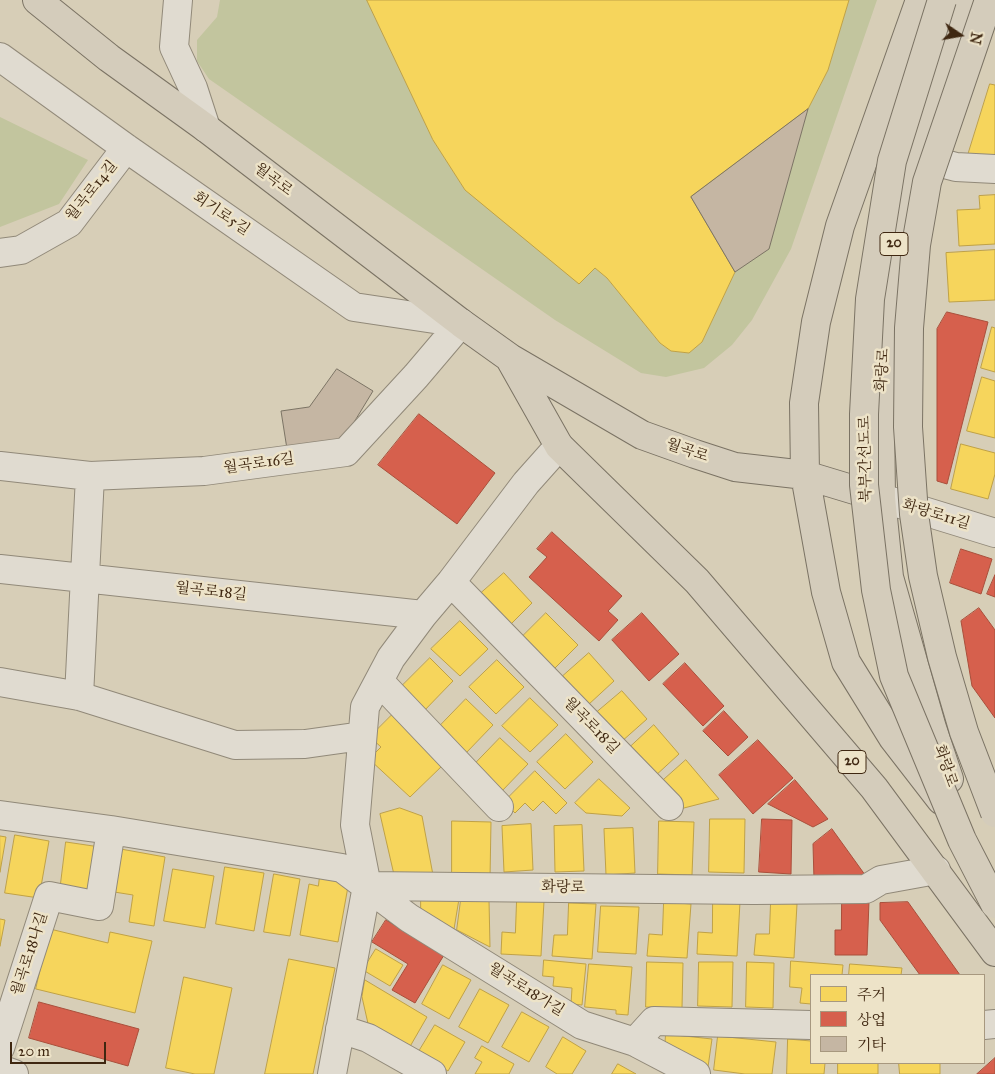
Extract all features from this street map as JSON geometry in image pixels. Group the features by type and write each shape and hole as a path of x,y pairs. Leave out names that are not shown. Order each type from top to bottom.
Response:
{"main road":[{"path":"920,0 840,226 816,322 804,403 804,475 826,592 846,662 893,738 967,832"},
{"name":"북부간선도로","path":"942,0 890,170 870,299 864,414 864,484 876,590 894,676 962,840 995,904"},
{"name":"화랑로","path":"962,0 914,156 895,236 880,410 881,498 889,578 932,728 967,832 995,880"},
{"path":"989,0 927,182 916,245 908,328 908,427 914,514 923,576 942,657 964,732 995,813"},
{"name":"월곡로","path":"42,4 110,58 206,128 461,323 510,358 642,435 735,467 804,475 881,498"},
{"name":"월곡로","path":"510,358 559,446 697,581 874,788 936,870"},
{"name":"20","path":"936,870 995,952"}],"street":[{"path":"178,0 174,47 193,88 206,128"},
{"name":"회기로5길","path":"0,57 126,148 354,307 461,323"},
{"name":"월곡로14길","path":"0,253 21,250 69,223 126,148"},
{"path":"914,156 956,167 995,169"},
{"name":"월곡로16길","path":"0,466 90,476 204,471 346,452 416,376 461,323"},
{"path":"332,1074 367,886 355,825 364,707 391,658 423,615 526,482 559,446"},
{"path":"79,696 90,476"},
{"name":"화랑로11길","path":"881,498 994,527"},
{"name":"월곡로18길","path":"0,569 423,615"},
{"name":"월곡로18길","path":"450,582 669,806"},
{"path":"379,681 499,807"},
{"path":"0,682 79,696 235,745 306,744 362,736"},
{"path":"0,815 111,830 342,868 367,886"},
{"name":"월곡로18나길","path":"0,1048 49,896 99,906 111,830"},
{"name":"화랑로","path":"367,886 754,890 866,889 881,880 936,870"},
{"name":"월곡로18가길","path":"367,886 409,918 582,1025 635,1042 696,1074"},
{"path":"635,1042 654,1021 810,1025"},
{"path":"340,1029 368,1038 432,1074"},
{"path":"0,1069 14,1074"}],"green space":[{"path":"220,0 367,0 433,140 465,190 595,268 607,278 660,343 671,351 688,353 702,342 735,272 769,248 808,109 828,70 849,0 877,0 791,249 752,320 732,345 704,368 666,377 641,373 555,320 209,79 197,61 197,40 217,17"},
{"path":"0,117 88,160 59,204 0,227"}],"building: 주거":[{"path":"367,0 849,0 828,70 808,109 691,197 735,272 702,342 689,353 671,351 660,343 607,278 595,268 579,284 465,190 433,140"},
{"path":"990,84 995,85 995,155 968,155"},
{"path":"995,195 995,244 959,246 957,210 980,209 979,196"},
{"path":"995,250 995,300 949,302 946,253"},
{"path":"992,327 995,328 995,372 981,368"},
{"path":"982,377 995,381 995,438 967,431"},
{"path":"961,444 995,453 995,474 988,499 951,489"},
{"path":"504,573 532,603 511,624 480,594"},
{"path":"546,613 578,645 554,669 523,636"},
{"path":"460,621 488,649 460,676 431,649"},
{"path":"589,653 614,681 588,705 563,676"},
{"path":"430,658 453,681 421,714 398,690"},
{"path":"497,660 524,687 496,714 469,687"},
{"path":"622,691 647,719 621,742 596,713"},
{"path":"530,698 558,725 530,752 502,726"},
{"path":"466,699 493,725 465,754 438,728"},
{"path":"394,713 444,764 410,797 369,759 381,747 370,737"},
{"path":"654,725 679,754 654,777 628,749"},
{"path":"566,734 593,762 565,789 537,762"},
{"path":"500,738 528,764 500,793 472,767"},
{"path":"686,760 719,799 680,809 659,784"},
{"path":"535,771 567,803 556,814 543,801 533,811 525,803 515,813 504,802"},
{"path":"599,779 630,808 622,816 586,813 575,803"},
{"path":"400,808 422,816 433,875 395,879 380,814"},
{"path":"710,819 745,819 744,873 709,872"},
{"path":"452,821 491,822 490,878 469,878 470,873 452,873"},
{"path":"659,821 694,822 692,875 658,874"},
{"path":"531,824 533,870 504,872 502,826"},
{"path":"582,825 584,871 555,872 554,826"},
{"path":"633,828 635,873 606,875 604,829"},
{"path":"15,835 49,841 39,898 5,893"},
{"path":"0,836 6,837 0,872"},
{"path":"66,842 100,847 94,895 60,891"},
{"path":"115,848 165,857 154,926 129,922 133,895 108,891"},
{"path":"225,867 264,873 254,931 216,924"},
{"path":"173,869 214,876 205,928 164,921"},
{"path":"274,874 300,879 290,936 264,932"},
{"path":"320,876 349,881 338,942 300,935 309,884 318,886"},
{"path":"421,899 459,899 454,929 421,910"},
{"path":"461,900 489,900 490,947 457,930"},
{"path":"517,900 544,901 541,956 501,954 502,932 515,933"},
{"path":"713,900 740,902 737,956 697,954 698,932 712,933"},
{"path":"664,902 691,904 687,958 647,956 649,934 662,935"},
{"path":"771,902 797,904 794,958 754,955 756,934 769,934"},
{"path":"569,903 596,904 592,959 552,956 554,935 567,935"},
{"path":"601,906 639,907 636,954 598,952"},
{"path":"0,919 5,920 0,946"},
{"path":"50,929 108,943 110,932 152,941 135,1013 36,989"},
{"path":"376,949 403,965 390,986 363,970"},
{"path":"289,959 335,968 313,1074 265,1074"},
{"path":"544,960 586,964 582,1005 571,1004 572,988 553,986 554,977 543,976"},
{"path":"791,961 843,965 842,974 810,974 810,1004 800,1003 802,988 790,987"},
{"path":"647,962 683,963 682,1008 646,1007"},
{"path":"699,962 733,962 732,1007 698,1006"},
{"path":"747,962 774,963 773,1008 746,1007"},
{"path":"589,964 632,967 628,1015 616,1014 616,1010 585,1007"},
{"path":"850,964 902,968 901,974 849,974"},
{"path":"443,965 471,980 449,1019 422,1004"},
{"path":"184,977 232,988 214,1074 195,1074 166,1068"},
{"path":"365,980 427,1017 408,1050 369,1028 362,997"},
{"path":"480,989 509,1005 488,1043 459,1027"},
{"path":"522,1012 549,1027 529,1062 502,1047"},
{"path":"435,1025 465,1042 448,1071 418,1053"},
{"path":"666,1034 712,1039 708,1067 665,1047"},
{"path":"718,1036 776,1042 772,1074 745,1074 714,1070"},
{"path":"563,1037 586,1051 572,1074 557,1074 546,1067"},
{"path":"788,1039 810,1041 810,1064 825,1064 824,1074 787,1074"},
{"path":"482,1046 514,1064 509,1074 475,1074 482,1062 475,1058"},
{"path":"618,1064 636,1074 612,1074"},
{"path":"838,1064 878,1064 878,1074 838,1074"},
{"path":"899,1064 940,1064 940,1074 900,1074"}],"building: 상업":[{"path":"947,312 988,322 947,484 937,481 937,329"},
{"path":"419,414 495,473 457,524 378,465"},
{"path":"552,532 622,596 608,611 618,620 599,641 529,577 547,557 537,549"},
{"path":"961,549 992,559 981,594 950,583"},
{"path":"995,575 995,597 987,594"},
{"path":"979,608 995,630 995,718 972,686 961,621"},
{"path":"642,613 679,654 649,681 612,640"},
{"path":"685,663 724,706 703,726 663,684"},
{"path":"724,711 748,737 728,756 703,731"},
{"path":"758,740 793,778 753,814 719,775"},
{"path":"795,780 828,819 813,827 768,804"},
{"path":"762,819 792,820 791,874 759,872"},
{"path":"832,829 868,879 814,880 813,844"},
{"path":"842,901 869,901 867,955 835,955 835,930 841,930"},
{"path":"908,902 959,974 919,974 880,920 880,903"},
{"path":"386,920 444,955 415,1003 392,990 408,964 372,942"},
{"path":"39,1002 139,1029 128,1066 29,1038"},
{"path":"995,1058 995,1074 977,1074"}],"building: 기타":[{"path":"808,109 769,249 735,272 691,197"},
{"path":"337,369 373,391 342,442 287,449 281,411 309,407"}]}
